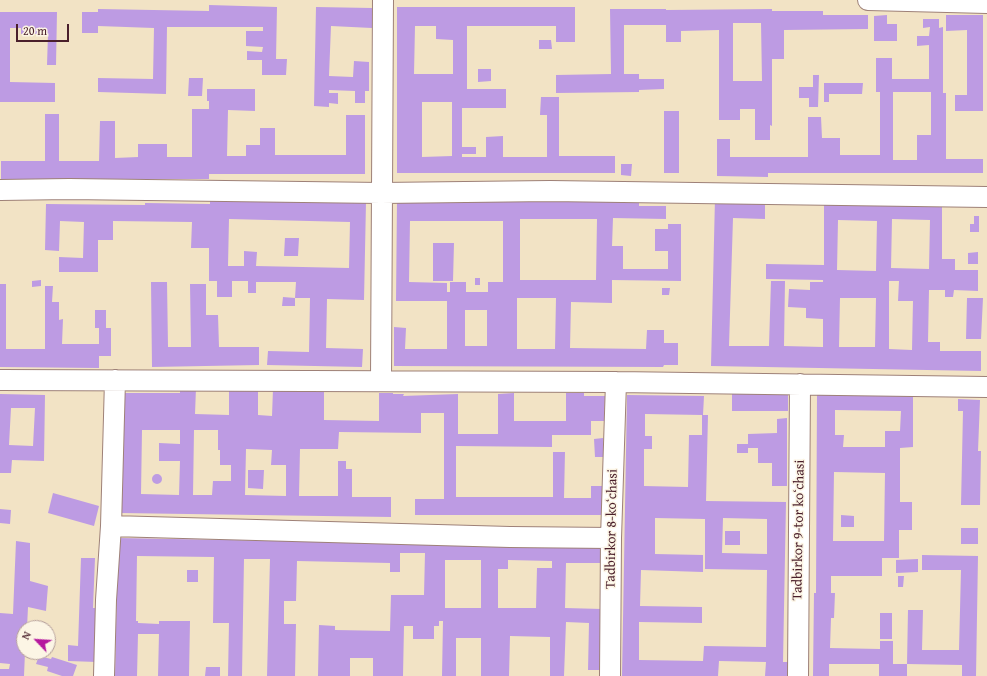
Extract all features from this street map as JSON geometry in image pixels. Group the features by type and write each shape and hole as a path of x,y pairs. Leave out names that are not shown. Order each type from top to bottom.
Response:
{"street":[{"path":"381,380 383,0"},
{"path":"868,0 987,3"},
{"path":"0,190 68,189 381,193 550,191 987,197"},
{"path":"0,380 381,380 987,387"},
{"path":"104,676 106,600 111,526 115,380"},
{"name":"Tadbirkor 8-koʻchasi","path":"610,676 611,538 616,382"},
{"name":"Tadbirkor 9-tor koʻchasi","path":"798,676 800,384"},
{"path":"111,526 510,537 611,538"}],"building":[{"path":"209,5 277,7 276,59 287,59 286,75 262,75 262,60 247,60 247,51 262,52 263,47 246,46 246,31 263,31 263,27 167,27 166,94 98,92 98,78 153,79 154,28 98,26 98,33 82,33 82,12 98,12 98,9 209,11"},
{"path":"316,7 372,8 372,28 331,26 329,76 353,77 354,61 369,62 369,91 365,91 365,103 355,103 355,91 329,90 329,93 338,93 338,104 329,103 329,107 314,106"},
{"path":"397,7 575,7 575,42 556,42 556,26 467,26 467,89 506,89 506,108 462,108 462,147 476,147 476,154 462,154 462,157 486,157 486,137 503,136 503,157 547,157 547,115 540,115 541,97 559,97 559,156 615,156 615,173 397,173","holes":["415,26 436,26 436,39 453,40 453,74 414,74","422,102 452,102 452,156 422,157"]},
{"path":"610,9 772,9 772,11 823,11 823,15 868,15 868,29 784,30 784,59 772,59 772,126 770,125 770,140 755,140 755,109 740,109 740,120 719,120 719,30 681,31 681,42 666,42 666,25 624,25 624,74 639,74 639,79 664,79 664,89 639,90 639,92 556,93 556,75 611,74","holes":["733,23 761,23 762,81 733,81"]},
{"path":"0,12 57,12 56,65 47,65 48,34 21,34 21,28 10,28 10,82 55,83 55,102 0,102"},
{"path":"887,15 887,24 897,24 897,41 874,41 874,16"},
{"path":"946,15 983,15 983,111 955,111 955,95 967,95 967,30 946,31"},
{"path":"923,19 939,19 939,28 943,27 943,93 946,93 946,159 983,159 983,173 768,173 768,177 717,176 717,139 730,139 730,157 808,157 808,117 821,117 822,138 840,138 840,155 880,155 880,92 876,92 876,58 892,58 892,79 929,79 929,45 917,46 917,36 929,36 930,27 923,28","holes":["893,92 931,92 931,135 917,135 917,160 893,160"]},
{"path":"539,40 551,40 552,49 539,49"},
{"path":"478,69 491,69 491,81 478,82"},
{"path":"813,75 819,75 818,107 809,107 809,98 799,98 799,87 813,87"},
{"path":"189,78 203,78 202,96 188,96"},
{"path":"824,83 863,83 862,94 829,94 829,102 824,102"},
{"path":"207,89 255,89 255,111 228,110 227,156 246,156 246,145 260,145 260,128 275,128 275,155 346,155 346,115 365,115 365,174 209,174 209,179 1,179 1,161 45,161 45,114 59,114 59,161 99,161 100,121 115,121 115,158 138,157 138,144 167,144 167,157 192,157 192,109 209,109"},
{"path":"664,111 679,111 679,173 664,173"},
{"path":"621,164 632,164 631,176 621,175"},
{"path":"715,198 765,199 765,219 733,218 729,346 769,346 771,281 785,281 784,346 823,347 823,319 806,318 806,308 788,307 789,289 810,290 810,282 823,282 823,280 766,279 766,264 824,265 824,203 942,204 942,259 955,259 955,270 978,270 978,291 954,290 953,297 945,297 945,290 929,290 928,342 940,342 940,351 981,351 981,371 711,366","holes":["892,219 930,220 929,269 891,268","838,220 877,221 876,271 837,270","889,281 899,281 898,301 913,301 912,350 889,349","840,298 876,298 875,347 839,347"]},
{"path":"210,199 366,202 364,300 327,299 326,348 363,349 362,367 267,365 268,351 309,352 310,298 295,298 296,282 256,282 256,293 248,293 248,281 232,281 232,297 217,297 217,281 209,281 209,248 191,248 192,222 113,221 113,240 98,240 98,272 59,272 59,257 83,258 84,222 60,221 59,251 45,250 46,204 210,204","holes":["229,219 350,222 349,268 256,266 257,252 244,251 244,266 228,266"]},
{"path":"397,200 639,200 639,206 666,206 666,219 613,218 612,246 623,246 623,269 668,269 668,251 655,251 655,229 668,229 668,224 681,224 681,281 612,280 612,303 571,302 570,348 646,349 647,330 664,330 664,343 678,343 678,365 664,365 663,367 394,366 394,327 406,328 405,349 447,349 447,301 396,301","holes":["520,219 597,219 596,280 520,280","410,221 503,221 503,282 488,282 488,292 466,292 466,282 450,282 450,292 447,292 447,283 409,282","517,298 556,298 555,349 517,349","465,310 487,310 487,346 465,346"]},
{"path":"974,216 979,216 979,232 970,232 970,224 974,224"},
{"path":"285,238 299,238 298,256 284,256"},
{"path":"433,243 454,243 453,281 433,281"},
{"path":"978,252 978,264 968,264 968,253"},
{"path":"475,278 480,278 480,285 475,285"},
{"path":"41,280 41,286 32,287 32,281"},
{"path":"151,282 167,282 168,347 191,347 190,284 206,284 206,315 218,315 219,347 259,347 259,365 152,367"},
{"path":"0,284 6,284 6,349 45,349 45,286 53,286 52,302 59,302 59,320 63,319 62,344 99,344 99,328 95,328 95,310 106,310 106,328 111,328 111,356 99,356 99,368 0,367"},
{"path":"662,288 670,288 669,295 662,295"},
{"path":"283,297 295,298 295,306 282,306"},
{"path":"967,298 983,298 981,339 966,339"},
{"path":"180,388 196,388 195,414 229,415 229,389 258,389 258,415 272,416 273,389 324,390 324,420 379,421 379,393 404,394 403,396 458,394 458,434 498,434 498,394 514,393 514,421 566,421 566,393 584,393 584,396 605,396 604,421 591,421 591,435 552,435 552,447 456,446 456,497 553,497 553,452 565,452 564,498 591,498 591,486 605,486 605,515 415,515 415,499 444,499 444,413 421,413 421,433 339,432 338,449 300,449 299,496 338,496 338,461 346,461 346,469 352,469 352,497 391,497 391,517 120,513 122,393 180,393","holes":["142,430 180,430 180,444 159,443 159,461 180,461 179,495 141,494","194,430 218,430 220,465 231,465 231,481 213,481 212,495 193,495","246,449 272,450 271,465 286,465 286,496 245,495"]},
{"path":"0,394 45,395 44,461 12,460 11,473 0,473","holes":["11,408 35,408 33,446 9,445"]},
{"path":"732,394 788,394 788,411 732,411"},
{"path":"817,394 913,395 913,447 900,448 900,502 912,502 912,530 899,530 899,558 882,558 882,576 831,576 831,593 835,593 834,618 831,618 830,648 880,649 880,641 893,641 893,664 907,664 907,676 879,676 879,664 829,664 829,676 813,676 814,593 816,593","holes":["835,410 901,411 900,431 885,431 885,447 843,447 844,435 835,435","834,472 885,473 884,541 833,541"]},
{"path":"627,395 704,396 703,415 708,415 706,501 786,502 783,662 789,662 788,676 765,676 766,662 719,661 718,676 622,676","holes":["645,414 702,415 702,435 689,435 688,487 644,486 644,449 652,449 652,436 645,436","655,518 705,519 705,569 767,570 766,647 704,646 703,661 639,660 639,622 702,623 702,607 640,606 641,570 703,572 703,555 655,554","723,518 767,519 767,554 722,553"]},
{"path":"958,399 980,400 978,451 981,451 980,505 961,505 963,411 958,411"},
{"path":"787,418 787,486 772,486 772,463 758,463 758,448 748,448 748,453 737,453 737,444 748,444 748,434 777,433 777,419"},
{"path":"603,438 603,457 595,457 594,439"},
{"path":"248,470 264,470 263,489 248,488"},
{"path":"157,474 162,479 157,484 152,479"},
{"path":"53,493 99,506 94,526 48,513"},
{"path":"0,509 11,510 10,524 0,523"},
{"path":"841,515 854,516 854,527 841,527"},
{"path":"961,528 978,528 978,544 961,544"},
{"path":"725,531 740,531 740,545 725,545"},
{"path":"118,538 285,541 286,539 603,545 602,563 566,563 565,608 602,609 601,670 588,670 589,623 566,622 564,676 550,676 550,637 510,636 509,676 481,676 481,638 456,638 456,676 442,676 443,621 439,621 439,626 434,626 434,639 413,639 413,626 404,626 403,676 373,676 373,658 350,658 350,676 318,676 319,625 335,626 335,630 390,631 391,595 424,595 425,553 400,553 400,572 390,572 390,563 297,561 296,601 284,601 284,624 296,624 295,676 267,676 270,559 244,559 242,676 228,676 229,623 213,623 214,557 137,556 136,621 138,621 138,623 159,624 159,621 190,621 189,676 158,676 159,634 138,634 137,676 115,676","holes":["445,560 481,560 481,608 445,608","508,560 552,561 552,568 537,568 536,608 498,608 498,569 508,569"]},
{"path":"16,541 30,543 30,581 48,586 46,611 28,607 27,620 16,620 16,660 25,660 24,676 0,676 0,669 9,669 10,664 0,663 0,613 13,614"},
{"path":"922,555 978,556 976,676 962,676 962,665 907,664 908,610 923,610 922,650 959,650 961,570 922,570"},
{"path":"81,558 95,558 93,608 98,608 97,662 68,661 68,645 78,646"},
{"path":"918,559 918,572 896,573 896,560"},
{"path":"187,570 198,570 198,582 187,582"},
{"path":"898,576 904,576 903,587 898,587"},
{"path":"880,613 892,613 892,639 880,639"},
{"path":"56,658 77,665 73,676 62,676 47,671 48,667 36,664 38,660 56,660"},
{"path":"206,667 220,667 220,676 205,676"}]}
